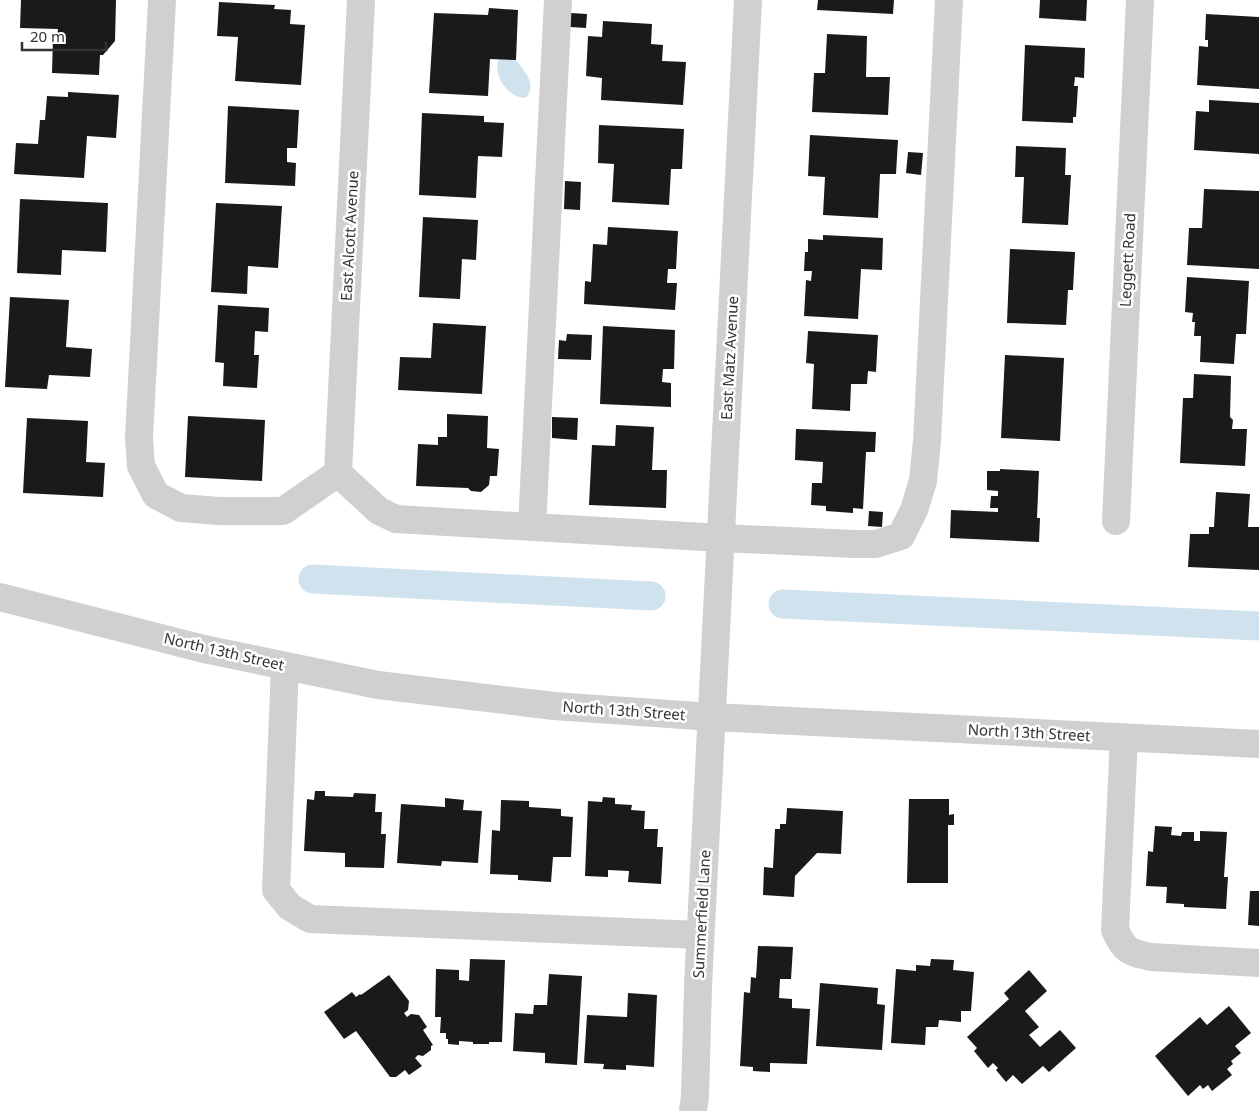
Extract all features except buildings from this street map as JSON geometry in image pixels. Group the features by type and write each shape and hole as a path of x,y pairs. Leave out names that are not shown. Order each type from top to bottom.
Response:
{"street":[{"path":"162,0 139,438 141,466 156,495 181,508 219,512 283,511 338,473 379,511 396,519 721,538 876,544 901,536 914,510 923,481 927,441 949,0"},
{"name":"East Alcott Avenue","path":"338,473 361,0"},
{"path":"532,527 558,0"},
{"name":"East Matz Avenue","path":"712,717 748,0"},
{"name":"Leggett Road","path":"1116,521 1140,0"},
{"name":"North 13th Street","path":"0,597 204,649 285,666 378,684 554,706 712,717 1259,744"},
{"path":"285,666 276,890 290,907 310,919 700,935"},
{"name":"Summerfield Lane","path":"693,1111 712,717"},
{"path":"1124,737 1115,930 1123,946 1135,954 1151,957 1259,963"}],"water":[{"path":"500,57 514,58 525,72 530,88 525,98 512,94 502,84 498,70"}],"waterway":[{"path":"313,579 651,596"},
{"path":"783,604 1259,626"}]}
